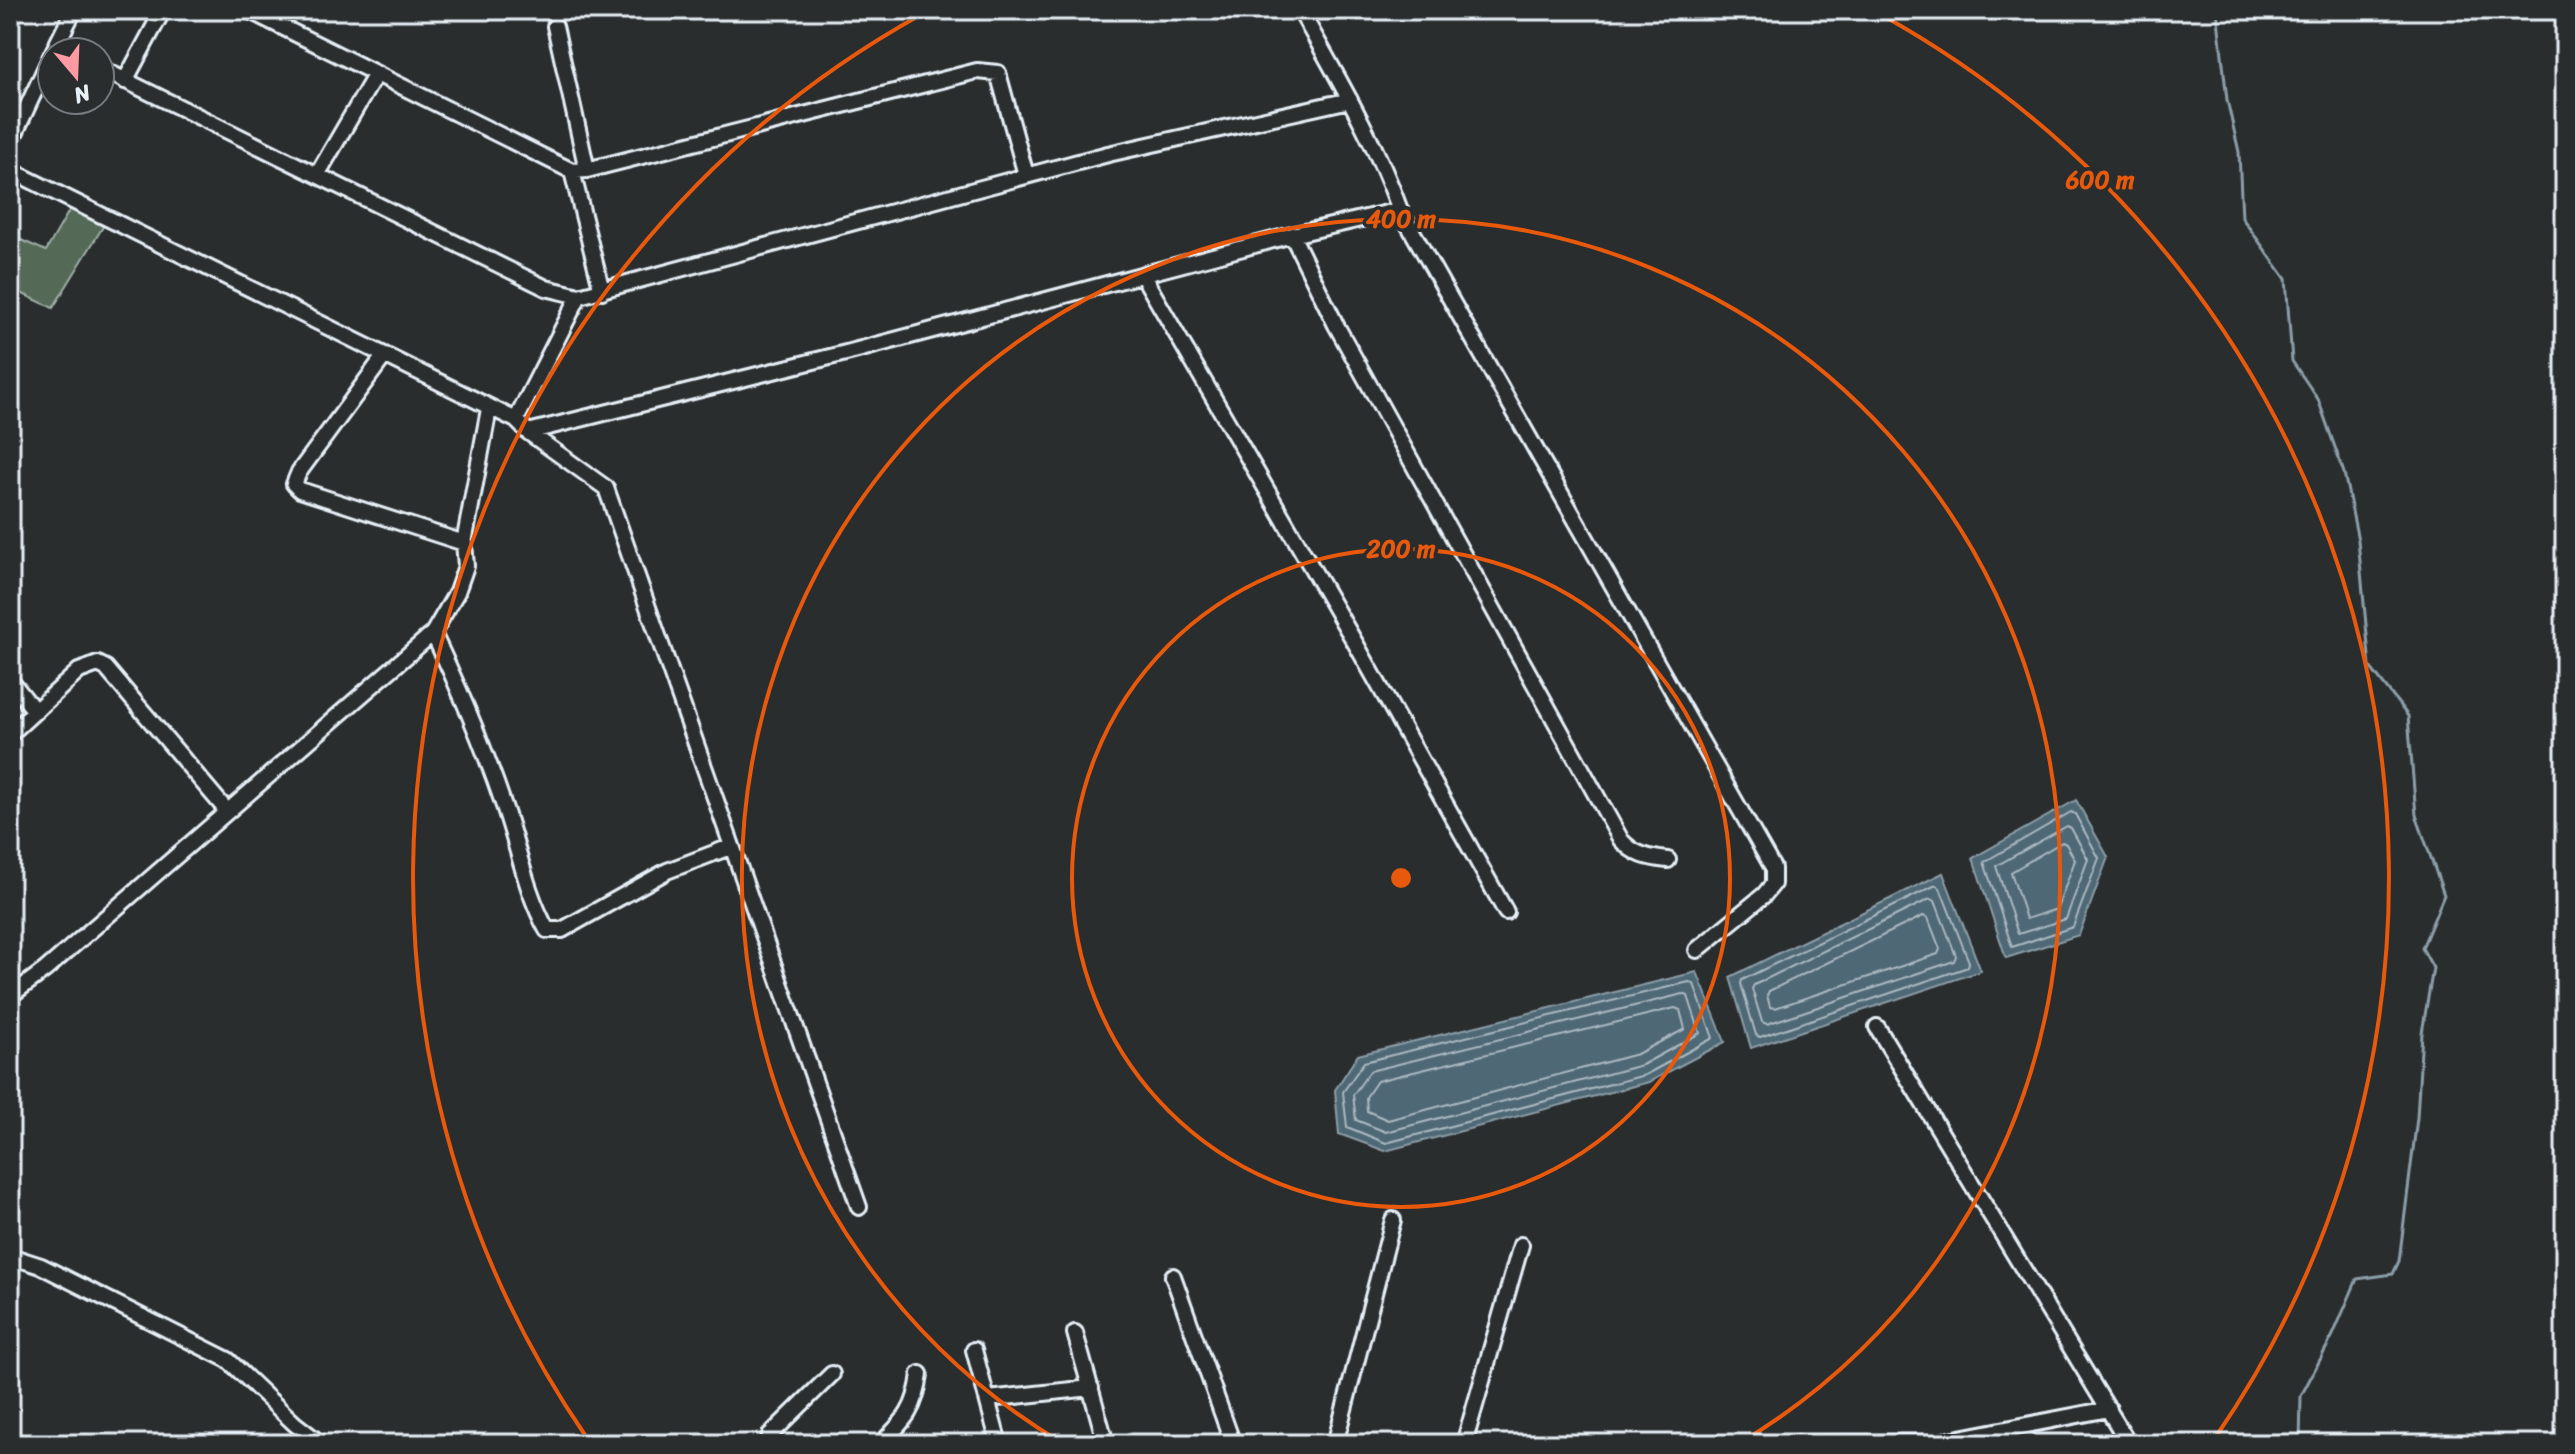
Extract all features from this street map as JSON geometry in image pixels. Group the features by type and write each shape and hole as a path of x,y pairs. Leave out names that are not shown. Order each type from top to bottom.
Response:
{"street":[{"path":"63,36 74,10"},
{"path":"125,81 163,10"},
{"path":"248,10 579,171 977,71 998,73 1026,175"},
{"path":"1300,10 1388,175 1400,210 1773,868 1773,884 1764,895 1697,950"},
{"path":"555,26 602,291"},
{"path":"317,175 376,74"},
{"path":"116,76 546,288 579,296 1108,154 1350,100"},
{"path":"10,144 36,93"},
{"path":"10,170 516,420 606,488 859,1207"},
{"path":"528,432 1143,276 1292,235 1400,210"},
{"path":"1292,235 1344,338 1621,840 1629,850 1638,854 1668,860"},
{"path":"1143,276 1357,646 1506,912"},
{"path":"516,420 579,296"},
{"path":"385,355 299,472 294,484 300,490 464,543"},
{"path":"10,996 45,970 433,633 457,592 466,566 464,543 489,409"},
{"path":"433,633 468,709 505,809 534,907 547,930 562,930 667,871 730,847"},
{"path":"10,734 79,671 98,664 106,668 227,811"},
{"path":"10,680 35,711"},
{"path":"1877,1027 2129,1444"},
{"path":"1335,1444 1393,1220"},
{"path":"1464,1444 1521,1245"},
{"path":"10,1256 41,1266 228,1360 295,1424 321,1444"},
{"path":"1173,1276 1233,1444"},
{"path":"1075,1333 1106,1444"},
{"path":"974,1350 999,1444"},
{"path":"768,1444 770,1435 832,1374"},
{"path":"881,1444 904,1421 917,1399 920,1374"},
{"path":"988,1399 1091,1388"},
{"path":"1793,1444 1934,1443 2109,1409"}],"green space":[{"path":"71,207 104,225 53,308 10,288 10,235 46,251"}],"water":[{"path":"2076,800 2108,857 2079,935 2006,958 1973,858"},
{"path":"1943,873 1981,971 1751,1048 1730,977"},
{"path":"1697,972 1725,1042 1649,1082 1385,1151 1339,1134 1335,1090 1358,1055"}],"waterway":[{"path":"2217,10 2227,100 2239,152 2242,218 2286,279 2292,361 2318,399 2344,473 2358,540 2370,667 2408,716 2416,815 2444,895 2422,948 2433,968 2422,1033 2417,1118 2399,1261 2393,1274 2357,1279 2333,1335 2301,1396 2300,1444"}]}
